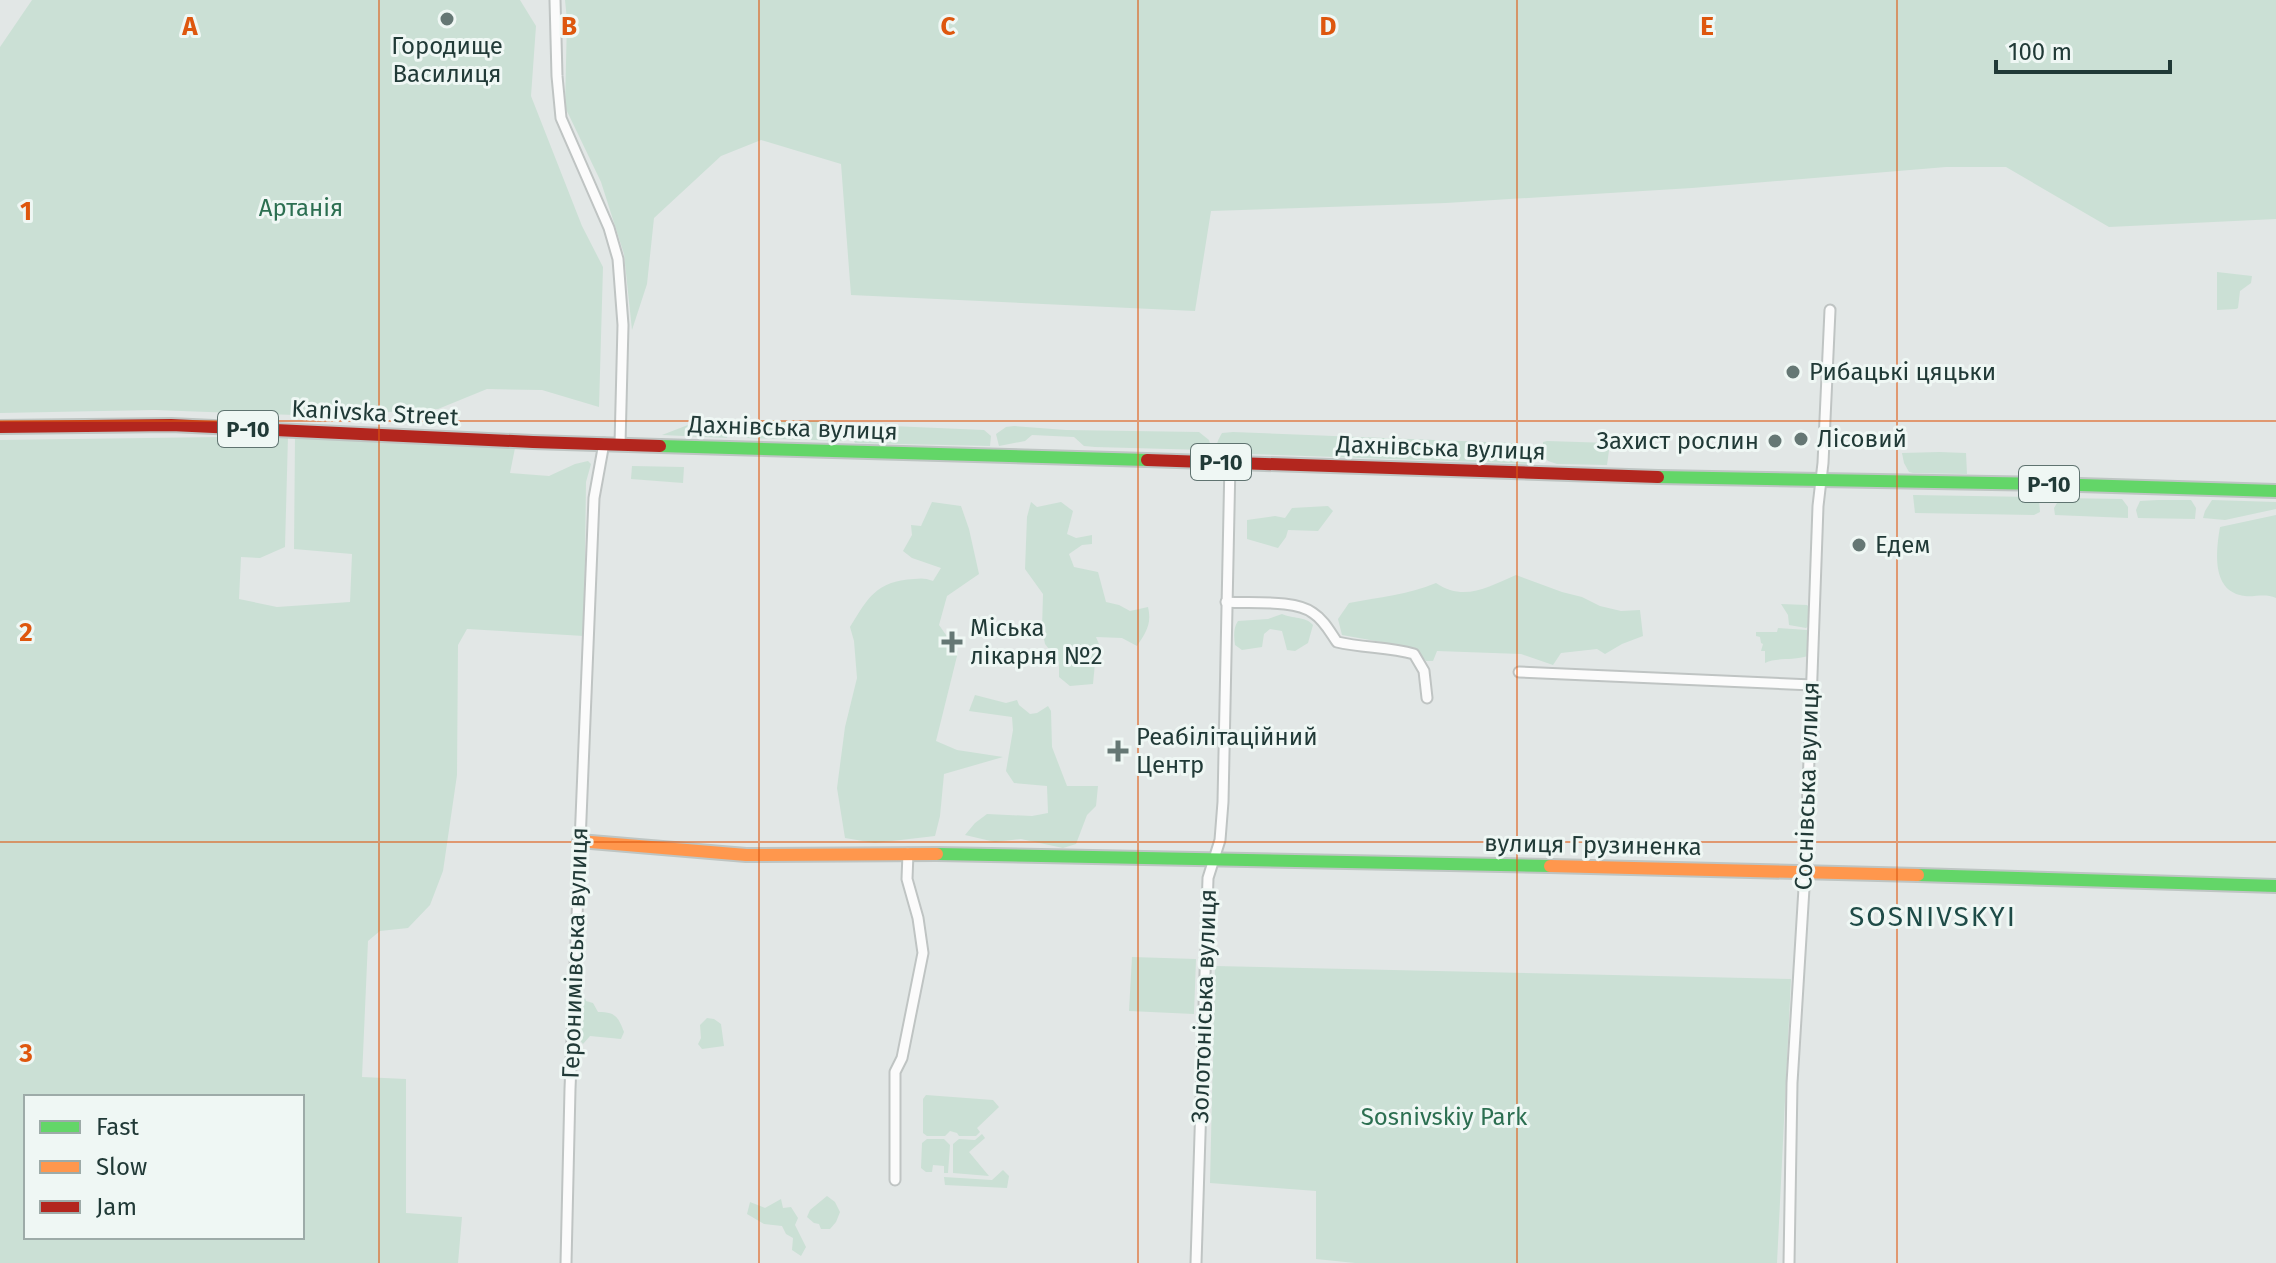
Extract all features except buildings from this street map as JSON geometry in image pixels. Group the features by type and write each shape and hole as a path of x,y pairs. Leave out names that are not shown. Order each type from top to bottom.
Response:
{"main road":[{"name":"Kanivska Street","path":"0,427 171,425 604,443"},
{"name":"Дахнівська вулиця","path":"604,443 1822,482 2047,484 2276,491"},
{"name":"вулиця Грузиненка","path":"579,841 746,855 908,853 1213,859 2276,886"}],"street":[{"path":"556,4 561,118 609,228 618,259 623,325 620,445"},
{"name":"Соснівська вулиця","path":"1789,1263 1792,1083 1805,872 1818,506 1822,482 1830,310"},
{"name":"Геронимівська вулиця","path":"566,1263 579,841 594,498 604,443"},
{"name":"Золотоніська вулиця","path":"1196,1263 1208,878 1220,840 1223,802 1230,462"},
{"path":"1226,602 1296,605 1312,612 1327,626 1337,642 1414,654 1424,671 1427,698"},
{"path":"1519,672 1812,685"},
{"path":"895,1180 895,1072 902,1058 923,953 918,918 907,879 908,853"}],"green space":[{"name":"Артанія","path":"32,0 520,0 536,26 531,96 582,226 603,267 599,407 542,390 487,389 438,409 321,416 154,410 0,413 0,47"},
{"path":"565,0 2276,0 2276,219 2109,227 2006,167 1946,167 1692,188 1446,203 1211,211 1195,311 851,295 841,164 761,140 721,156 654,218 647,284 632,330 624,254 601,182 565,107"},
{"path":"2217,272 2252,276 2251,283 2240,291 2238,308 2217,310"},
{"path":"733,421 832,421 845,441 747,438 732,430"},
{"path":"693,423 728,424 727,438 662,435"},
{"path":"845,424 984,430 991,436 990,446 855,443"},
{"path":"1014,426 1199,432 1209,440 1211,447 1205,450 1095,447 1084,446 1074,437 1032,435 1025,441 999,446 996,434"},
{"path":"1222,433 1512,443 1531,452 1532,459 1530,464 1220,453 1217,445"},
{"path":"288,436 285,547 260,558 241,557 239,599 277,607 350,602 352,554 294,549 295,436 515,448 510,473 549,476 588,461 591,464 586,482 584,636 467,629 458,645 457,775 443,871 430,905 408,928 380,931 368,941 362,1077 406,1079 406,1213 462,1217 458,1263 0,1263 0,440"},
{"path":"1543,442 1610,443 1607,465 1548,461 1543,455"},
{"path":"1902,453 1966,453 1967,474 1909,472"},
{"path":"632,466 684,467 683,483 631,479"},
{"path":"1913,495 2033,497 2039,500 2040,512 2034,515 1915,513"},
{"path":"2060,498 2122,499 2128,507 2128,518 2055,515 2054,508"},
{"path":"2191,500 2196,508 2195,519 2138,518 2136,510 2140,501"},
{"path":"2212,500 2276,502 2276,509 2225,520 2203,518"},
{"path":"932,502 961,506 979,574 947,596 939,625 958,652 936,741 957,750 1003,757 944,774 935,836 875,843 845,838 837,788 845,727 857,678 850,627 868,600 882,587 901,580 921,578 933,581 941,568 912,558 903,551 912,535 911,525 921,526"},
{"path":"1031,502 1037,507 1061,502 1073,511 1067,534 1076,538 1092,535 1092,544 1082,545 1069,554 1074,567 1098,572 1106,602 1130,611 1148,607 1149,623 1137,646 1122,638 1096,637 1101,649 1095,663 1093,684 1070,686 1059,677 1059,662 1045,644 1043,594 1025,569 1027,517"},
{"path":"1328,506 1333,511 1318,531 1288,530 1278,548 1247,539 1247,520 1275,516 1285,518 1292,508"},
{"path":"2276,515 2276,598 2234,593 2226,587 2218,569 2220,527"},
{"path":"1516,575 1600,606 1621,611 1640,610 1643,636 1605,654 1597,649 1561,653 1553,665 1521,654 1437,651 1433,661 1426,661 1415,648 1342,635 1338,619 1349,603 1404,593 1436,583 1456,591 1476,591"},
{"path":"1781,604 1807,605 1809,626 1789,625 1788,615"},
{"path":"1282,614 1307,620 1313,625 1308,643 1295,651 1287,650 1282,631 1270,629 1264,634 1262,647 1242,650 1235,645 1238,621 1268,619"},
{"path":"1778,628 1807,630 1808,656 1765,663 1765,651 1761,651 1763,644 1756,632 1777,632"},
{"path":"975,695 1006,703 1017,700 1030,714 1048,706 1051,711 1052,747 1067,786 1098,786 1096,806 1087,815 1076,844 1063,848 1021,839 995,842 965,835 987,814 1032,816 1048,813 1047,786 1014,783 1006,771 1013,730 1012,717 969,711"},
{"path":"1132,957 1196,959 1194,1014 1129,1011"},
{"name":"Sosnivskiy Park","path":"1215,966 1791,979 1777,1263 1355,1263 1316,1259 1316,1191 1210,1183"},
{"path":"585,998 593,1003 598,1012 612,1014 618,1019 624,1032 621,1039 590,1036 583,1044 578,1038 580,1001"},
{"path":"707,1018 721,1024 724,1046 702,1049 698,1044 700,1025"},
{"path":"926,1095 993,1100 999,1107 977,1128 980,1132 976,1136 959,1136 950,1131 945,1136 927,1136 923,1133 923,1099"},
{"path":"982,1134 985,1138 969,1152 989,1176 953,1173 953,1144 959,1139 975,1140"},
{"path":"927,1139 944,1139 950,1145 948,1173 944,1173 944,1166 933,1165 932,1172 921,1168 922,1143"},
{"path":"1003,1170 1009,1176 1007,1188 945,1185 944,1177 992,1180"},
{"path":"827,1196 835,1202 840,1212 830,1229 821,1229 819,1224 807,1217 810,1210"},
{"path":"781,1199 783,1208 791,1207 798,1218 795,1225 806,1247 801,1256 792,1250 793,1238 786,1234 782,1226 764,1224 747,1214 750,1202 765,1208"}],"traffic: fast":[{"path":"660,446 1147,460"},
{"path":"1658,477 2276,491"},
{"path":"937,854 1550,866"},
{"path":"1918,875 2276,886"}],"traffic: slow":[{"path":"579,841 746,855 937,854"},
{"path":"1550,866 1918,875"}],"traffic: jam":[{"path":"0,427 171,425 660,446"},
{"path":"1147,460 1658,477"}],"place":[{"name":"Городище Василиця","path":"447,19"},
{"name":"Рибацькі цяцьки","path":"1793,372"},
{"name":"Лісовий","path":"1801,439"},
{"name":"Захист рослин","path":"1775,441"},
{"name":"Едем","path":"1859,545"},
{"name":"Міська лікарня №2","path":"952,642"},
{"name":"Реабілітаційний Центр","path":"1118,751"}],"district":[{"name":"SOSNIVSKYI","path":"1933,916"}]}
